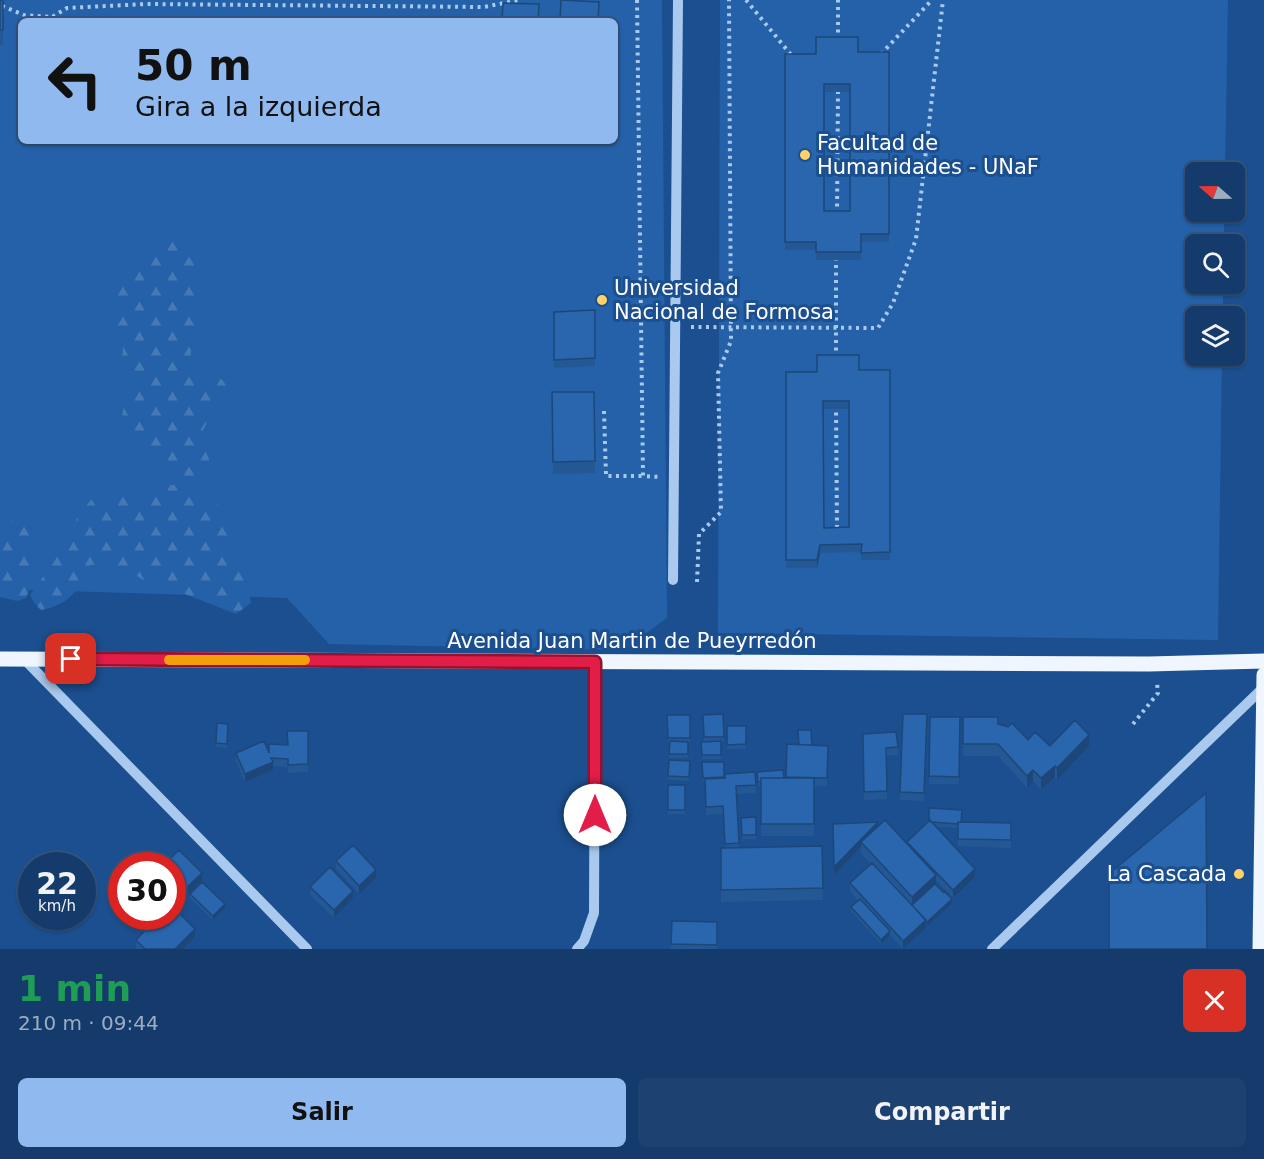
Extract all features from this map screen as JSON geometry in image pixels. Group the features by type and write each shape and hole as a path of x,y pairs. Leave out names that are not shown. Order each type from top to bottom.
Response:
{"main road":[{"name":"Avenida Juan Martin de Pueyrredón","path":"0,659 1149,664 1264,661"},
{"path":"1260,949 1264,675"}],"street":[{"path":"673,580 678,0"},
{"path":"24,659 306,949"},
{"path":"577,949 584,941 594,913 595,662"},
{"path":"992,949 1264,687"}],"path":[{"path":"2,6 24,15 52,17 67,8 146,4 484,7 519,0"},
{"path":"637,0 643,476"},
{"path":"697,582 699,534 721,512 718,373 731,341 729,0"},
{"path":"746,0 792,56"},
{"path":"838,0 838,43"},
{"path":"870,54 880,54 932,0"},
{"path":"676,327 878,328 893,303 916,239 943,0"},
{"path":"837,217 838,79"},
{"path":"836,251 836,362"},
{"path":"836,396 837,530"},
{"path":"604,411 606,476 673,477"},
{"path":"1133,724 1158,693 1158,685 1149,664"}],"green space":[{"path":"0,0 662,0 667,618 623,650 329,644 287,598 0,589"},
{"path":"720,0 1228,0 1225,162 1185,162 1185,222 1224,222 1224,234 1185,234 1185,294 1223,294 1223,306 1185,306 1185,366 1222,366 1218,640 718,633"},
{"path":"106,14 124,18 90,18"},
{"path":"156,240 184,242 193,246 201,261 194,298 200,314 200,324 191,350 190,368 196,376 217,376 227,387 226,396 220,408 202,433 202,442 209,460 208,469 201,478 186,486 216,502 227,518 231,553 248,585 251,603 236,614 185,594 152,585 135,575 116,574 100,564 91,565 77,589 66,600 41,610 30,595 54,562 80,513 93,498 129,497 166,485 177,485 122,422 129,391 126,378 120,369 123,341 117,332 117,322 112,305 129,269"},
{"path":"22,517 33,547 34,567 26,598 17,601 0,597 0,576 7,574 7,565 0,551 0,524"}],"building":[{"path":"0,0 3,0 3,30 0,30"},
{"path":"561,0 599,2 598,18 560,18"},
{"path":"503,3 539,4 538,18 502,18"},
{"name":"Facultad de Humanidades - UNaF","path":"816,37 858,37 858,52 889,52 889,234 861,234 861,252 816,252 816,242 785,242 785,54 816,54","holes":["824,84 850,84 850,211 824,211"]},
{"path":"595,310 595,358 554,360 554,312"},
{"path":"817,355 859,355 859,370 890,370 890,552 861,553 862,544 820,545 817,560 786,560 786,372 817,372","holes":["823,401 849,401 849,527 824,528"]},
{"path":"552,392 594,392 595,461 553,462"},
{"path":"723,714 724,737 704,737 703,715"},
{"path":"903,714 927,714 924,793 900,792"},
{"path":"667,715 690,715 690,738 668,738"},
{"path":"930,717 960,717 959,777 929,776"},
{"path":"963,717 998,717 998,724 1008,727 1012,723 1028,740 1035,732 1050,746 1075,720 1089,735 1057,768 1055,766 1041,778 1033,770 1027,776 998,744 963,744"},
{"path":"217,723 228,724 227,744 216,743"},
{"path":"727,726 746,726 746,744 727,745"},
{"path":"798,730 811,730 812,745 799,745"},
{"path":"287,731 308,731 308,764 288,765 288,759 271,758 273,762 245,774 236,753 264,741 269,753 269,744 288,745"},
{"path":"896,732 898,747 886,748 887,791 864,792 863,734"},
{"path":"670,741 688,742 688,754 669,754"},
{"path":"721,741 721,755 702,755 701,742"},
{"path":"787,744 828,746 827,778 786,777"},
{"path":"669,760 690,761 689,777 668,776"},
{"path":"702,762 724,762 724,777 703,778"},
{"path":"783,770 784,778 761,778 761,782 758,782 757,772"},
{"path":"755,772 756,785 736,786 739,843 725,844 723,806 706,807 705,779 725,778 725,774"},
{"path":"761,778 814,778 814,824 761,824"},
{"path":"668,785 685,785 685,810 668,810"},
{"path":"1206,793 1207,949 1109,949 1109,874"},
{"path":"929,808 962,810 961,822 958,824 931,822 930,820 929,822"},
{"path":"756,817 756,835 742,835 741,818"},
{"path":"885,820 936,875 912,897 861,842"},
{"path":"930,820 975,869 953,890 907,842"},
{"path":"878,822 834,867 833,824"},
{"path":"958,822 1011,823 1011,840 958,839"},
{"path":"353,845 376,870 359,886 336,861"},
{"path":"822,846 823,888 721,890 721,848"},
{"path":"186,857 202,873 186,888"},
{"path":"872,863 926,920 903,941 850,883"},
{"path":"330,867 353,891 334,910 310,887"},
{"path":"202,882 225,904 213,916 190,894"},
{"path":"935,884 952,899 927,922 912,905"},
{"path":"860,899 890,931 881,940 851,907"},
{"path":"186,920 195,929 175,949 145,949 136,940 145,930 186,930"},
{"path":"672,921 717,922 717,945 671,944"}],"slow traffic":[{"path":"169,660 305,660"}],"place":[{"name":"Facultad de Humanidades - UNaF","path":"805,155"},
{"name":"Universidad Nacional de Formosa","path":"602,300"},
{"name":"La Cascada","path":"1239,874"}],"route":[{"path":"71,659 595,662 595,815"}]}
